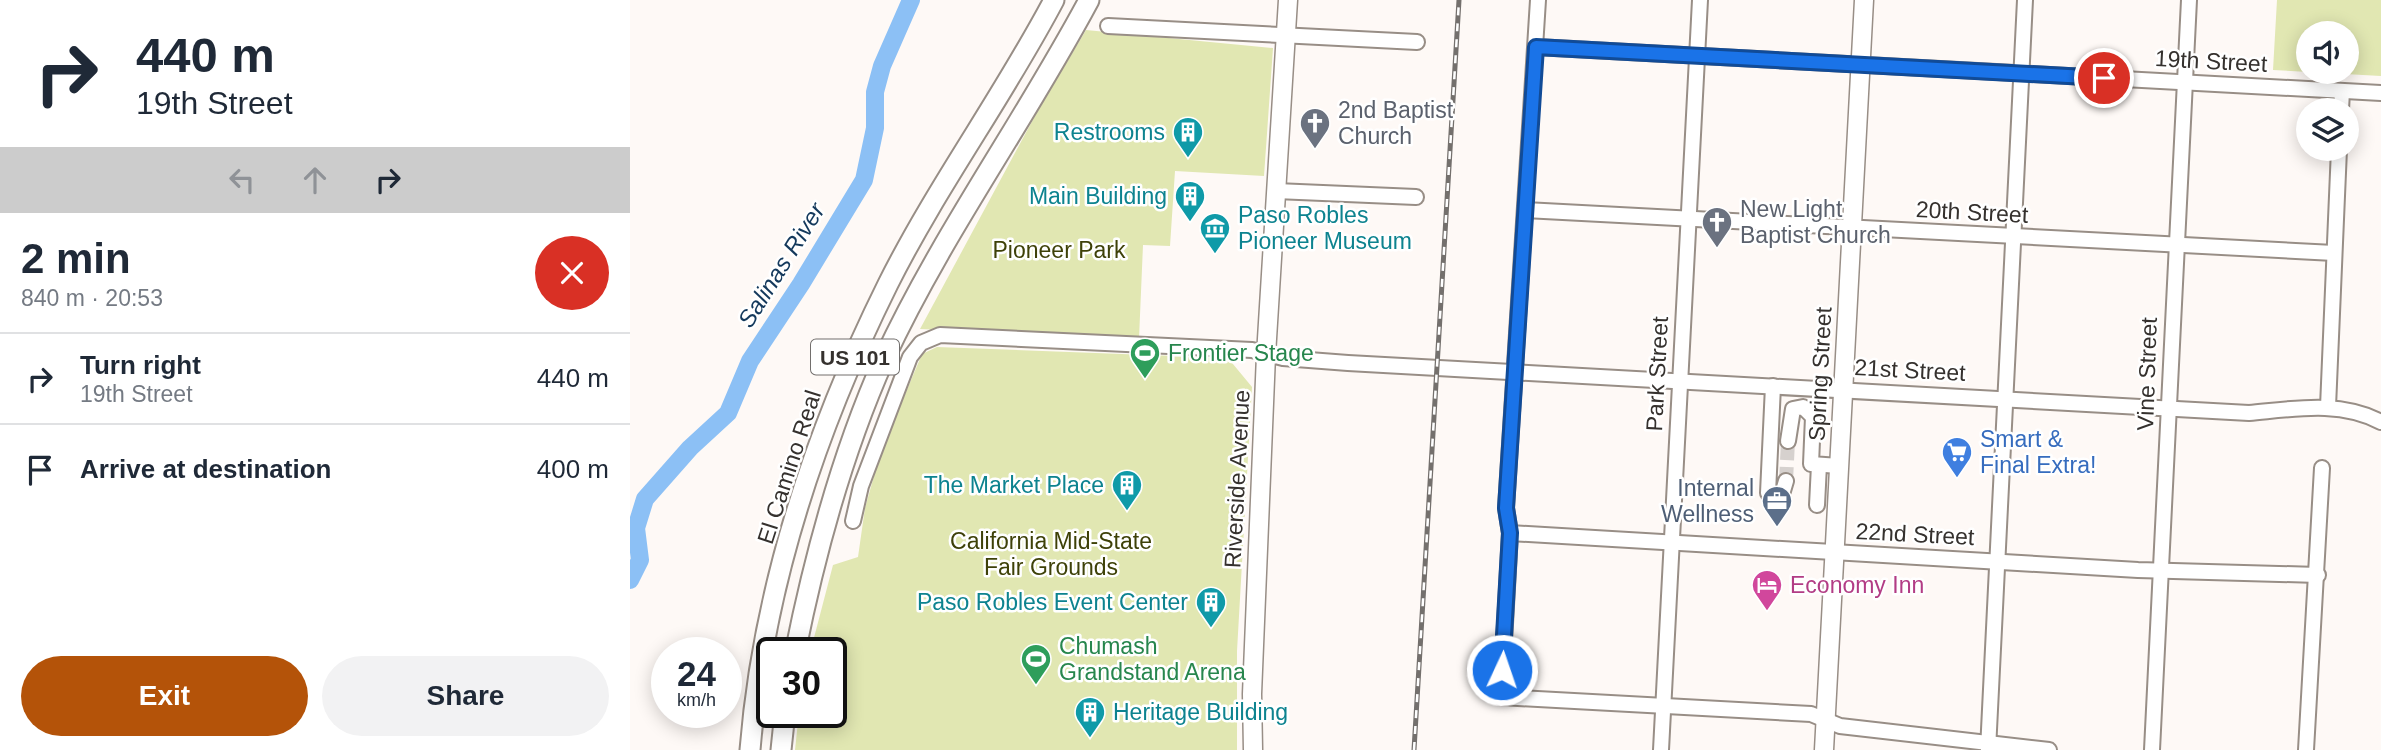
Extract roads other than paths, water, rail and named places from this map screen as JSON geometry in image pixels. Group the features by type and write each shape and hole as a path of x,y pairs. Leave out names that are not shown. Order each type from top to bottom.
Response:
{"highway":[{"name":"El Camino Real","path":"750,750 774,602 789,538 824,430 888,284 1054,0"},
{"name":"US 101","path":"798,637 816,550 884,360 952,231 1044,79 1088,0"},
{"path":"1044,79 1059,68 1097,0"},
{"path":"781,750 783,728"}],"main road":[{"name":"Riverside Avenue","path":"1253,750 1252,694 1266,355 1288,0"},
{"name":"Spring Street","path":"1824,750 1864,0"}],"street":[{"path":"1538,0 1506,508 1510,533 1501,697 1811,714 1842,726 1989,746 2049,750"},
{"name":"Park Street","path":"1661,750 1700,0"},
{"path":"1989,746 2025,0"},
{"name":"Vine Street","path":"2152,750 2189,0"},
{"path":"1108,26 1417,42"},
{"name":"19th Street","path":"1536,47 2381,93"},
{"path":"2343,91 2343,98"},
{"path":"2328,407 2338,161"},
{"path":"1276,191 1416,197"},
{"name":"20th Street","path":"1525,210 2334,253"},
{"name":"21st Street","path":"853,521 861,486 910,357 921,344 940,335 1252,350 1266,355 1348,363 2169,408 2249,412 2328,407 2345,409 2381,422"},
{"path":"1773,386 1768,493 1778,494 1783,491 1786,481"},
{"path":"1814,388 1811,461 1819,465 1839,466"},
{"path":"1788,441 1793,409 1803,407 1813,417"},
{"path":"1817,505 1819,465"},
{"path":"2306,750 2322,468"},
{"name":"22nd Street","path":"1510,533 2162,571 2318,575"}],"waterway":[{"name":"Salinas River","path":"630,580 640,560 636,528 645,499 690,448 728,413 750,361 801,284 864,180 875,128 875,92 882,66 911,0"}],"tunnel":[{"path":"1786,481 1788,441"}],"railway":[{"path":"1414,750 1459,0"}],"place":[{"name":"2nd Baptist Church","path":"1315,150"},
{"name":"Restrooms","path":"1188,159"},
{"name":"Main Building","path":"1190,223"},
{"name":"New Light Baptist Church","path":"1717,249"},
{"name":"Paso Robles Pioneer Museum","path":"1215,255"},
{"name":"Frontier Stage","path":"1145,380"},
{"name":"Smart & Final Extra!","path":"1957,479"},
{"name":"The Market Place","path":"1127,512"},
{"name":"Internal Wellness","path":"1777,528"},
{"name":"Economy Inn","path":"1767,612"},
{"name":"Paso Robles Event Center","path":"1211,629"},
{"name":"Chumash Grandstand Arena","path":"1036,686"},
{"name":"Heritage Building","path":"1090,739"}],"park label":[{"name":"Pioneer Park","path":"1059,250"},
{"name":"California Mid-State Fair Grounds","path":"1051,554"}]}
